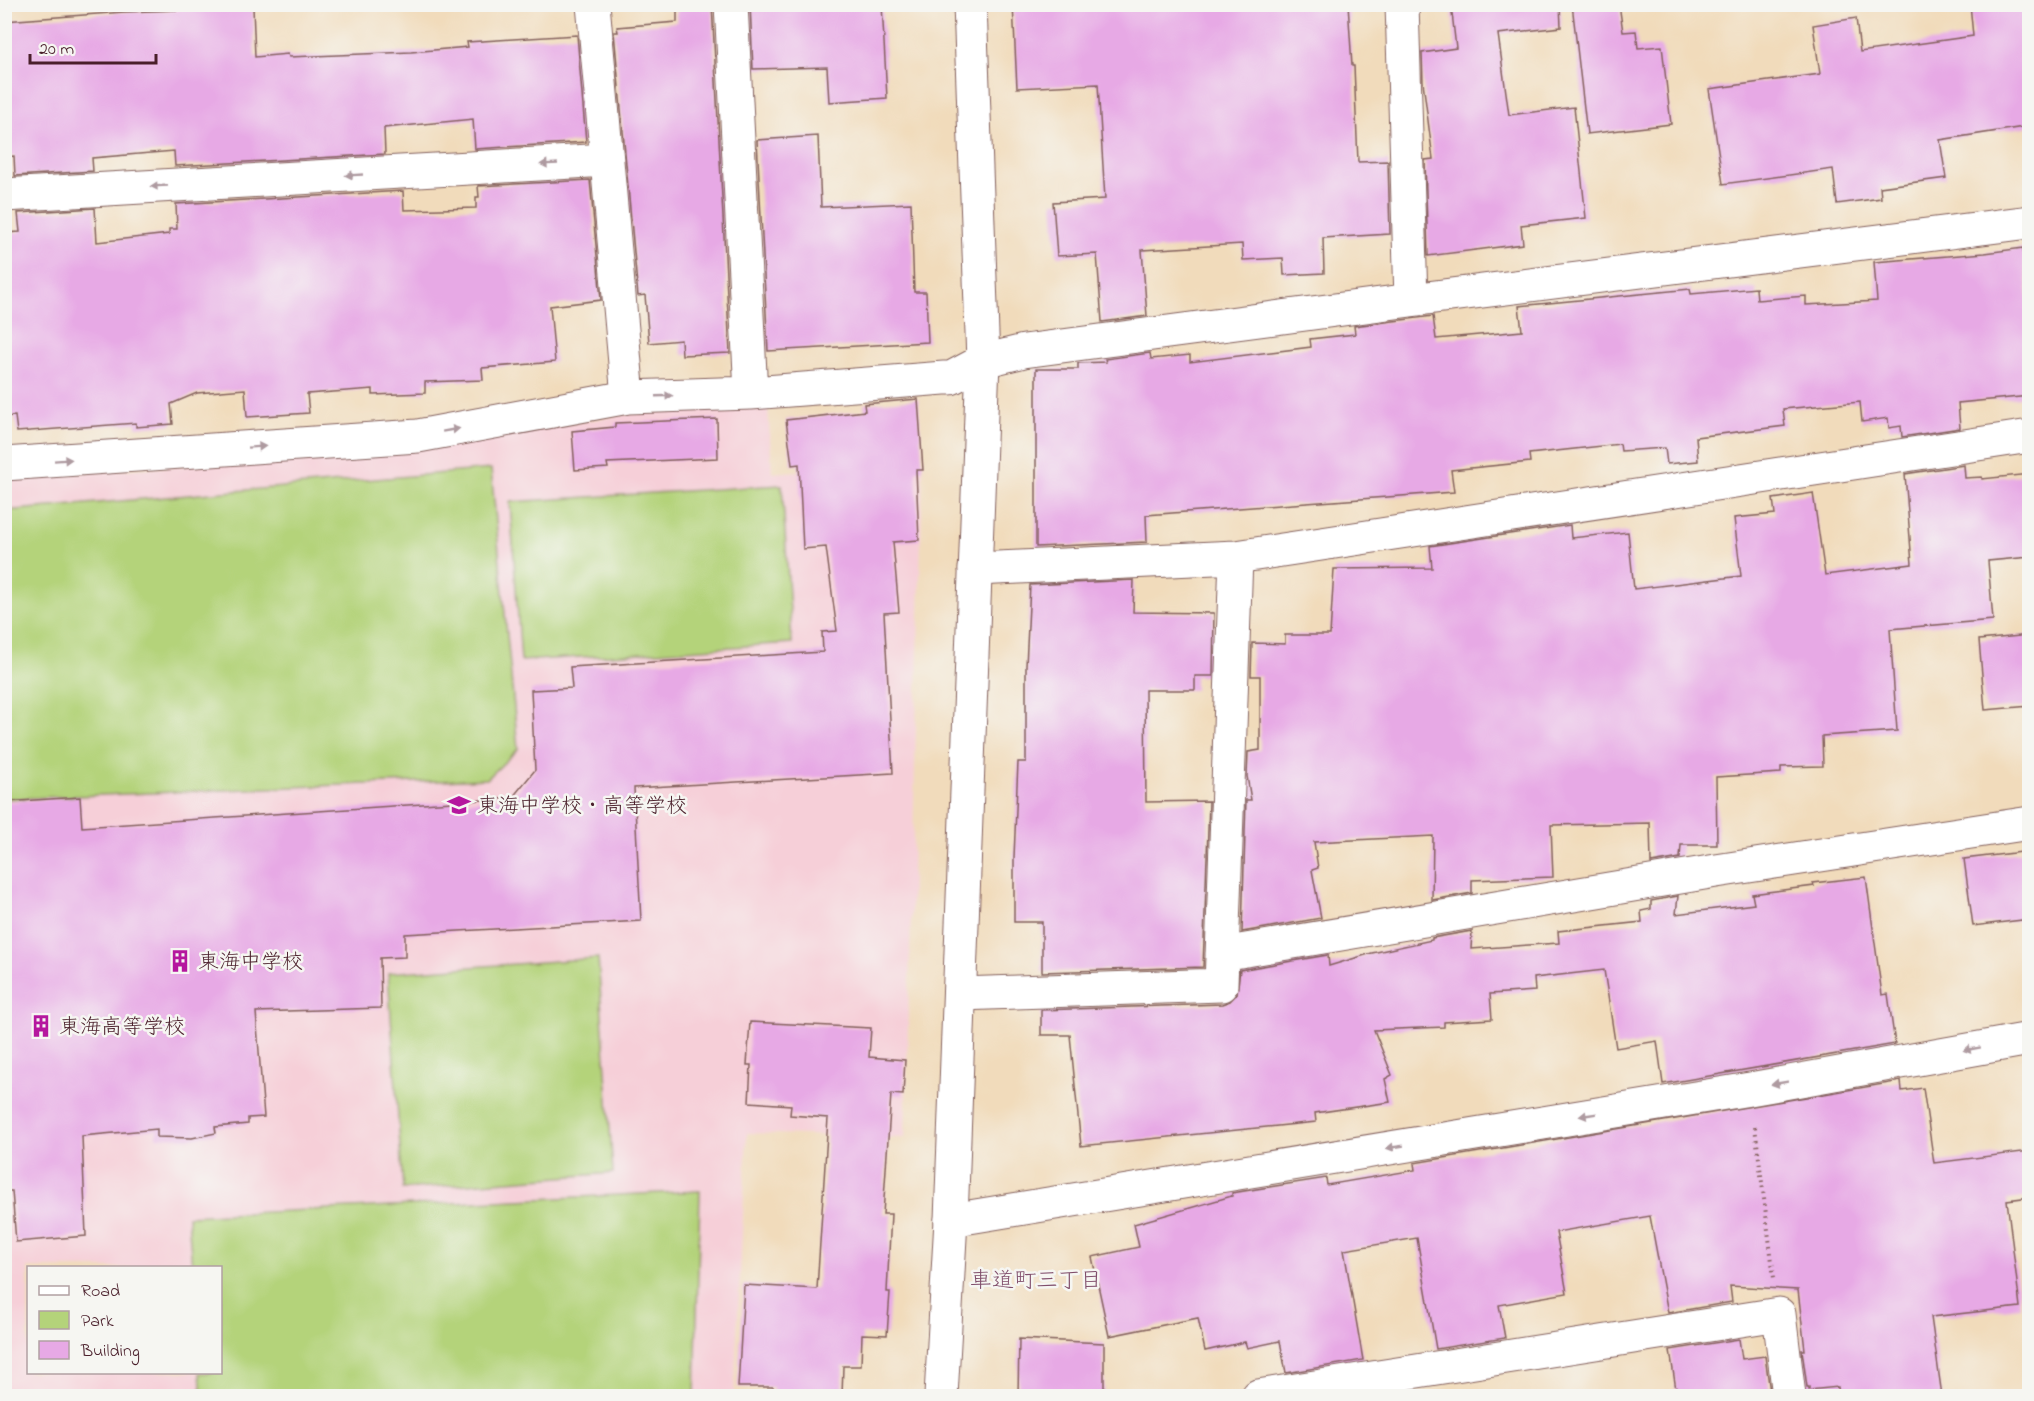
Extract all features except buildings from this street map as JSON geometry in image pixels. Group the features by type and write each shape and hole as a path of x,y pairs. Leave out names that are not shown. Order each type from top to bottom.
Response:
{"street":[{"path":"593,4 628,397"},
{"path":"731,4 751,393"},
{"path":"940,1396 951,1220 983,361 970,4"},
{"path":"1402,4 1411,300"},
{"path":"4,195 607,160"},
{"path":"4,464 418,436 628,397 751,393 951,378 983,361 1024,351 2030,222"},
{"path":"975,569 1236,557 2030,436"},
{"path":"960,994 1221,985 1236,557"},
{"path":"1222,954 1716,871 2030,823"},
{"path":"951,1220 1750,1089 2030,1039"},
{"path":"1258,1396 1347,1389 1779,1314 1789,1396"}],"path":[{"path":"1750,1089 1779,1314"}],"shaded area":[{"name":"東海中学校・高等学校","path":"768,406 772,473 923,463 905,1138 747,1133 734,1396 5,1396 5,478 411,450 635,413"}],"green space":[{"path":"491,469 518,749 487,779 5,799 5,511"},
{"path":"782,485 792,643 521,661 510,502"},
{"path":"598,958 613,1173 403,1189 388,973"},
{"path":"700,1191 695,1396 202,1396 200,1374 222,1374 222,1266 192,1266 188,1216"}],"place":[{"name":"東海中学校・高等学校","path":"459,805"},
{"name":"東海中学校","path":"180,961"},
{"name":"東海高等学校","path":"41,1026"}],"district":[{"name":"車道町三丁目","path":"1036,1279"}]}
